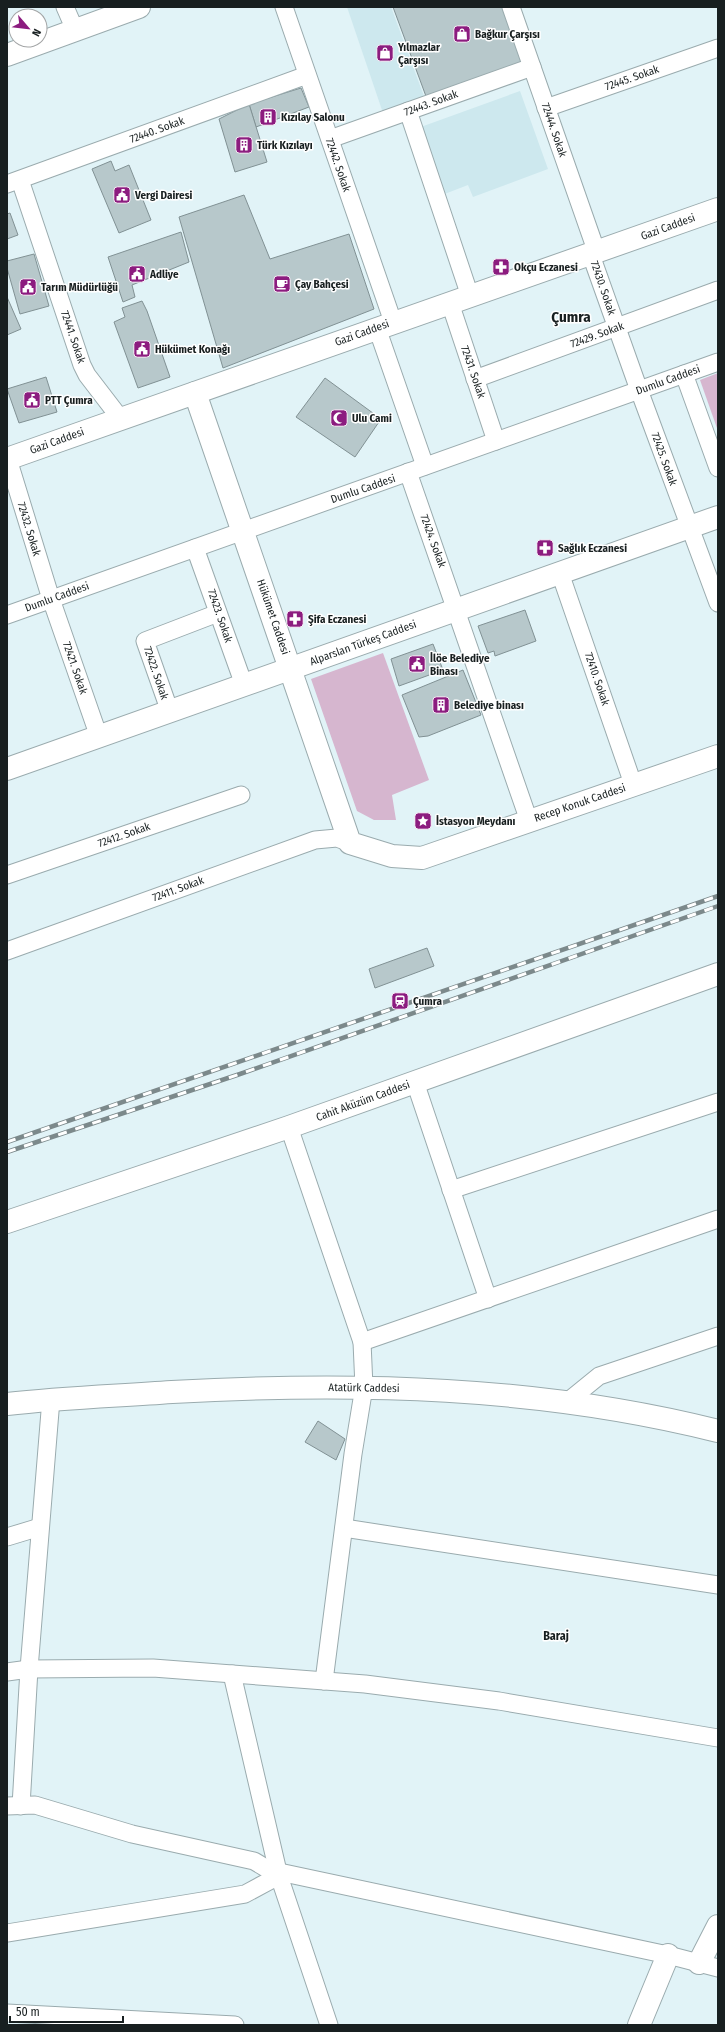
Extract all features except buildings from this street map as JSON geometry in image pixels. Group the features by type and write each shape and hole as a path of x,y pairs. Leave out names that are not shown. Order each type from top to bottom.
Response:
{"street":[{"path":"65,7 75,30"},
{"path":"7,55 139,7"},
{"name":"72442. Sokak","path":"284,7 330,139 425,466"},
{"name":"72444. Sokak","path":"510,7 532,66 594,254"},
{"name":"72445. Sokak","path":"546,108 718,48"},
{"name":"72443. Sokak","path":"330,139 532,66"},
{"name":"72440. Sokak","path":"13,182 307,75"},
{"name":"72431. Sokak","path":"408,111 460,300 475,379 496,441"},
{"name":"72441. Sokak","path":"13,182 82,365 120,418"},
{"name":"Gazi Caddesi","path":"7,458 385,325 594,254 718,209"},
{"name":"72430. Sokak","path":"594,254 617,328 639,390"},
{"name":"72429. Sokak","path":"475,379 718,290"},
{"name":"Dumlu Caddesi","path":"7,615 718,362"},
{"path":"684,374 718,468"},
{"name":"72425. Sokak","path":"639,390 718,603"},
{"name":"Hükümet Caddesi","path":"195,392 350,843"},
{"name":"72432. Sokak","path":"7,458 51,599"},
{"name":"72424. Sokak","path":"408,472 457,609 529,821"},
{"name":"Alparslan Türkeş Caddesi","path":"7,769 718,517"},
{"name":"72423. Sokak","path":"195,548 244,686"},
{"name":"72410. Sokak","path":"560,573 633,784"},
{"name":"72421. Sokak","path":"51,599 99,737"},
{"name":"72422. Sokak","path":"170,712 145,641 218,613"},
{"name":"Recep Konuk Caddesi","path":"350,843 392,856 422,858 633,784 718,756"},
{"name":"72412. Sokak","path":"7,875 241,795"},
{"name":"72411. Sokak","path":"7,951 315,840 337,838 350,843"},
{"name":"Cahit Aküzüm Caddesi","path":"7,1222 289,1127 718,974"},
{"path":"415,1082 488,1299"},
{"path":"451,1190 718,1102"},
{"path":"289,1127 362,1342 364,1387 353,1454 324,1681"},
{"path":"362,1342 718,1220"},
{"path":"567,1402 599,1376 718,1336"},
{"name":"Atatürk Caddesi","path":"7,1404 51,1399 218,1390 364,1387 460,1391 567,1402 647,1415 718,1430"},
{"path":"51,1399 29,1669 14,1806 35,1805 132,1834 254,1861 279,1876"},
{"path":"7,1537 40,1527"},
{"path":"344,1528 718,1584"},
{"path":"7,1672 29,1669 153,1668 365,1684 499,1701 718,1738"},
{"path":"232,1674 279,1876 329,2025"},
{"path":"7,1933 245,1894 284,1873 668,1955 708,1966 718,1926"},
{"path":"639,2025 668,1955"},
{"path":"7,2013 235,2025"}],"shaded area":[{"name":"Yılmazlar Çarşısı","path":"347,7 391,7 425,99 383,113"},
{"path":"520,91 548,169 473,197 468,185 442,195 418,128"},
{"path":"718,373 718,431 700,380"},
{"path":"383,653 429,780 392,795 396,820 374,820 357,811 311,679"}],"railway":[{"path":"7,1142 718,896"},
{"path":"7,1152 240,1074 718,906"}],"place":[{"name":"Bağkur Çarşısı","path":"462,34"},
{"name":"Yılmazlar Çarşısı","path":"385,53"},
{"name":"Kızılay Salonu","path":"268,117"},
{"name":"Türk Kızılayı","path":"244,145"},
{"name":"Vergi Dairesi","path":"122,195"},
{"name":"Okçu Eczanesi","path":"501,267"},
{"name":"Adliye","path":"137,274"},
{"name":"Çay Bahçesi","path":"282,284"},
{"name":"Tarım Müdürlüğü","path":"28,287"},
{"name":"Hükümet Konağı","path":"142,349"},
{"name":"PTT Çumra","path":"32,400"},
{"name":"Ulu Cami","path":"339,418"},
{"name":"Sağlık Eczanesi","path":"545,548"},
{"name":"Şifa Eczanesi","path":"295,619"},
{"name":"İlöe Belediye Binası","path":"417,664"},
{"name":"Belediye binası","path":"441,705"},
{"name":"İstasyon Meydanı","path":"423,821"},
{"name":"Çumra","path":"400,1001"}],"district":[{"name":"Çumra","path":"571,317"},
{"name":"Baraj","path":"556,1636"}]}
